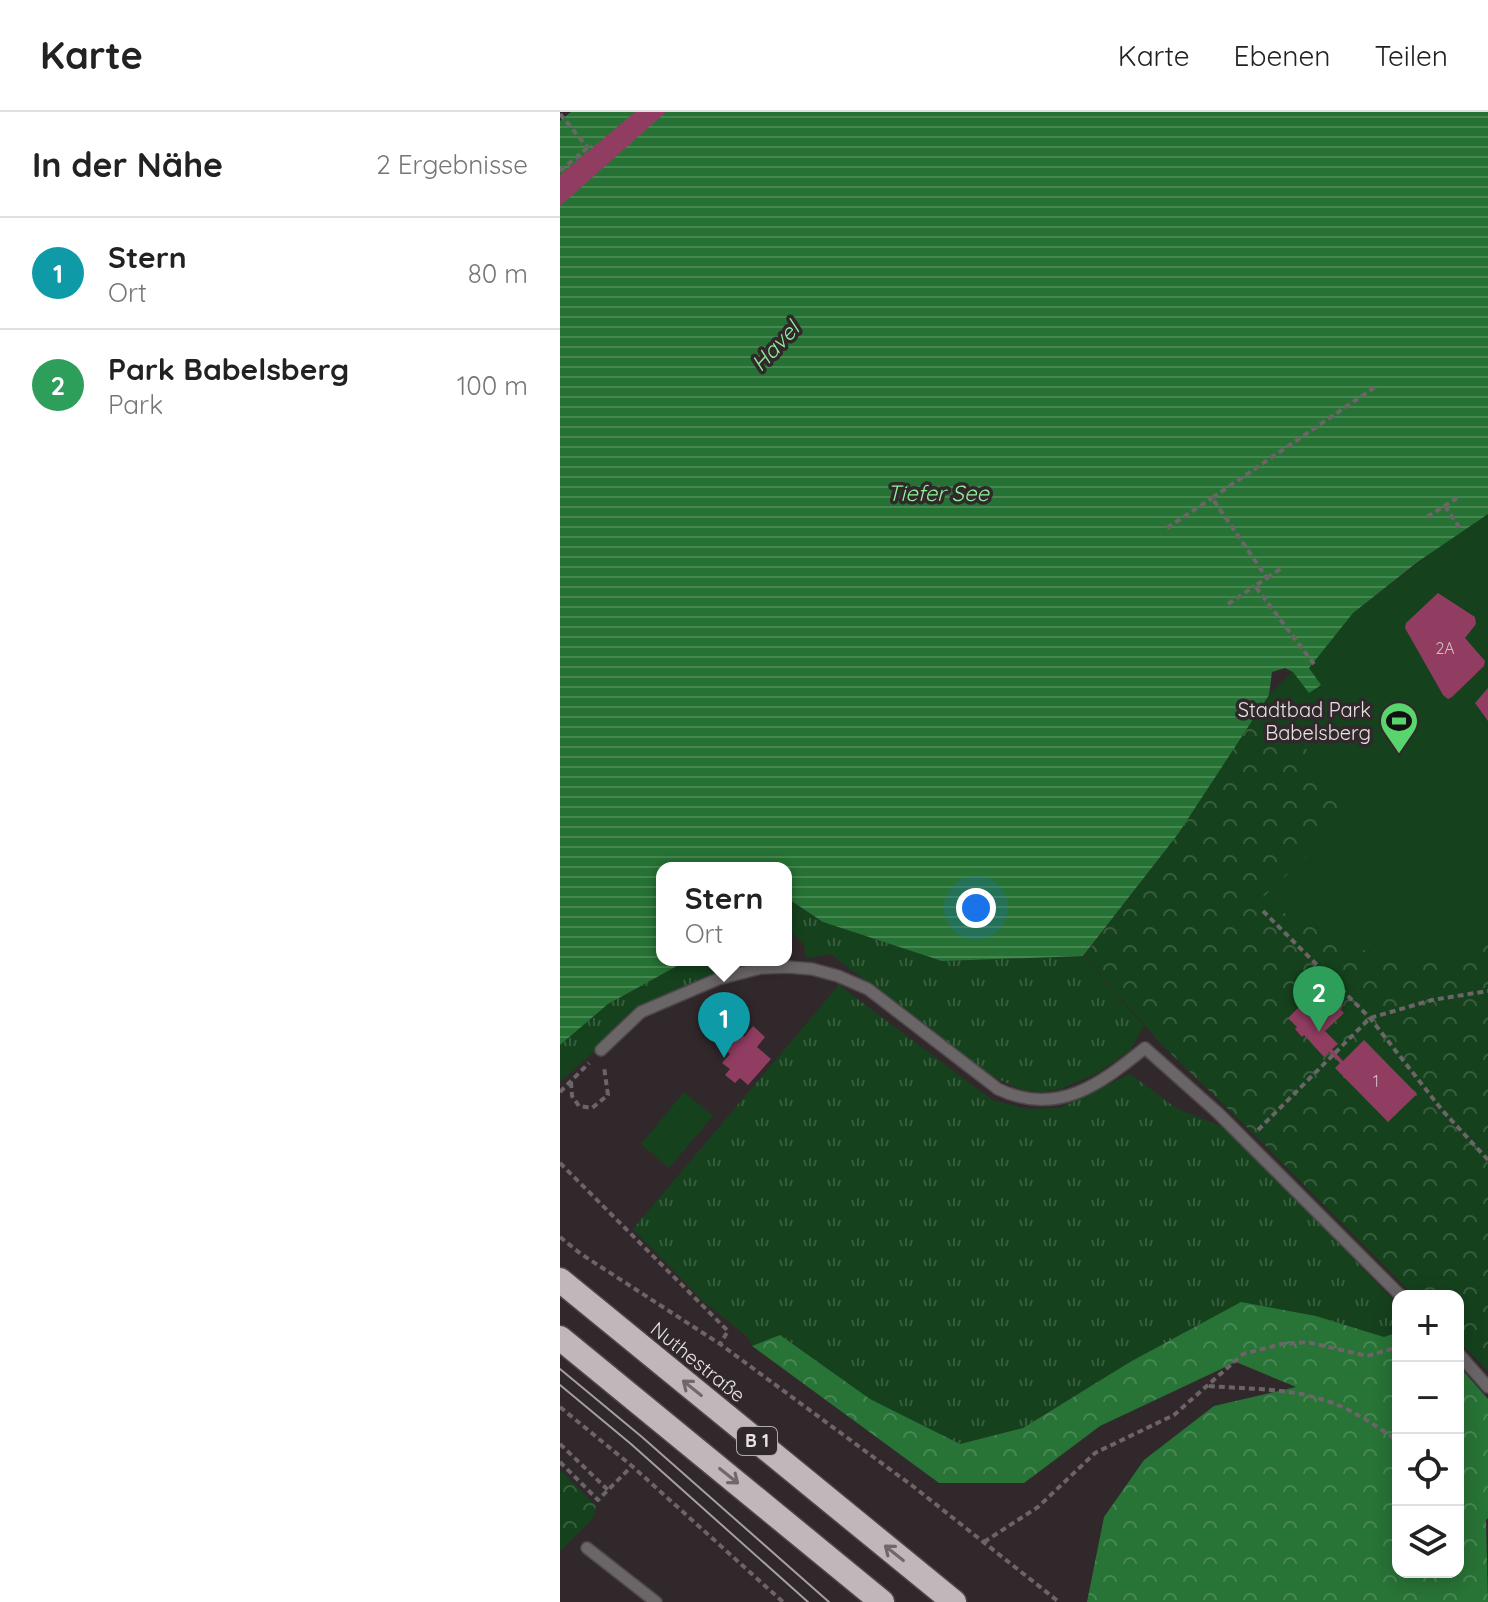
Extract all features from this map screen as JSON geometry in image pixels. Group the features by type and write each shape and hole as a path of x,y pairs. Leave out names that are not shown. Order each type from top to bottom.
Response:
{"highway":[{"name":"Nuthestraße","path":"560,1280 954,1602"},
{"name":"B 1","path":"560,1338 882,1602"}],"lane":[{"path":"601,1050 641,1012 740,973 788,967 838,976 868,989 998,1089 1017,1098 1039,1102 1058,1100 1113,1074 1145,1048 1229,1123 1395,1290"},
{"path":"1464,1360 1488,1387"},
{"path":"587,1548 656,1602"}],"path":[{"path":"560,114 589,146 560,171"},
{"path":"1167,528 1378,385"},
{"path":"1212,498 1267,578"},
{"path":"1427,517 1457,498"},
{"path":"1445,505 1461,530"},
{"path":"1228,604 1282,568"},
{"path":"1255,586 1314,664"},
{"path":"1263,911 1370,1018 1442,1110 1488,1160"},
{"path":"1254,1134 1370,1018 1432,1000 1488,991"},
{"path":"571,1082 572,1096 579,1106 592,1108 601,1103 608,1095 601,1050"},
{"path":"560,1092 601,1050"},
{"path":"560,1163 728,1331 720,1344"},
{"path":"560,1237 581,1254 720,1344 1059,1602"},
{"path":"984,1542 1038,1507 1095,1453 1174,1415 1243,1354 1282,1344 1307,1342 1367,1356 1392,1349"},
{"path":"1207,1386 1293,1393 1322,1399 1371,1422 1392,1437"},
{"path":"560,1407 632,1466 783,1602"},
{"path":"560,1444 608,1490"},
{"path":"560,1462 598,1500 632,1466"}],"green space":[{"name":"Stadtbad Park Babelsberg","path":"1488,514 1488,936 1456,961 1362,950 1259,901 1351,814 1269,695 1353,613 1461,530"},
{"path":"1269,695 1455,961 1488,936 1488,1371 1464,1346 1464,1290 1408,1290 1162,1045 1084,956 1178,834"},
{"path":"792,901 823,922 942,961 1083,956 1144,1026 1130,1050 1096,1074 1060,1089 1041,1092 1022,1090 983,1072 831,954 806,958 804,944 792,933"},
{"path":"677,966 709,966 718,973 657,1000 560,1082 560,1045 608,1004"},
{"path":"839,985 992,1100 1028,1109 1060,1108 1130,1074 1176,1108 1228,1129 1392,1299 1392,1334 1384,1337 1316,1316 1130,1362 1023,1428 960,1444 870,1399 780,1335 752,1346 748,1337 704,1302 633,1229"},
{"path":"684,1092 713,1116 669,1168 641,1144"},
{"path":"1241,1302 1316,1316 1384,1337 1392,1334 1392,1578 1464,1578 1464,1372 1488,1399 1488,1602 1087,1602 1104,1517 1144,1460 1214,1406 1296,1387 1236,1362 1100,1426 1024,1483 939,1483 752,1346 780,1335 870,1399 960,1444 1023,1428 1130,1362"},
{"path":"560,1470 596,1506 593,1518 560,1551"}],"water":[{"name":"Tiefer See","path":"571,112 1488,112 1488,514 1419,561 1353,613 1309,668 1321,685 1309,693 1293,672 1285,668 1272,672 1269,695 1178,834 1083,956 942,961 823,922 792,901 792,862 656,862 656,966 677,966 608,1004 560,1045 560,121"}],"building":[{"path":"635,112 666,112 560,206 560,175"},
{"path":"1438,593 1475,617 1476,624 1465,638 1485,661 1484,666 1448,699 1405,628 1406,623"},
{"path":"1488,688 1488,721 1475,703"},
{"path":"1318,988 1334,1003 1339,1001 1343,1005 1341,1010 1344,1013 1325,1031 1338,1044 1332,1049 1343,1061 1364,1040 1417,1094 1388,1122 1335,1068 1340,1063 1329,1052 1324,1057 1304,1035 1302,1037 1288,1018"},
{"path":"753,1026 765,1037 757,1047 771,1059 748,1085 740,1078 735,1083 725,1075 730,1069 722,1063 730,1054 720,1045 735,1029 744,1037"}],"tram line":[{"path":"560,1369 829,1602"},
{"path":"560,1385 808,1602"}],"place":[{"name":"Stadtbad Park Babelsberg","path":"1399,755"},
{"name":"Park Babelsberg","path":"1319,1032"},
{"name":"Stern","path":"724,1058"}],"water label":[{"name":"Havel","path":"775,346"}]}
